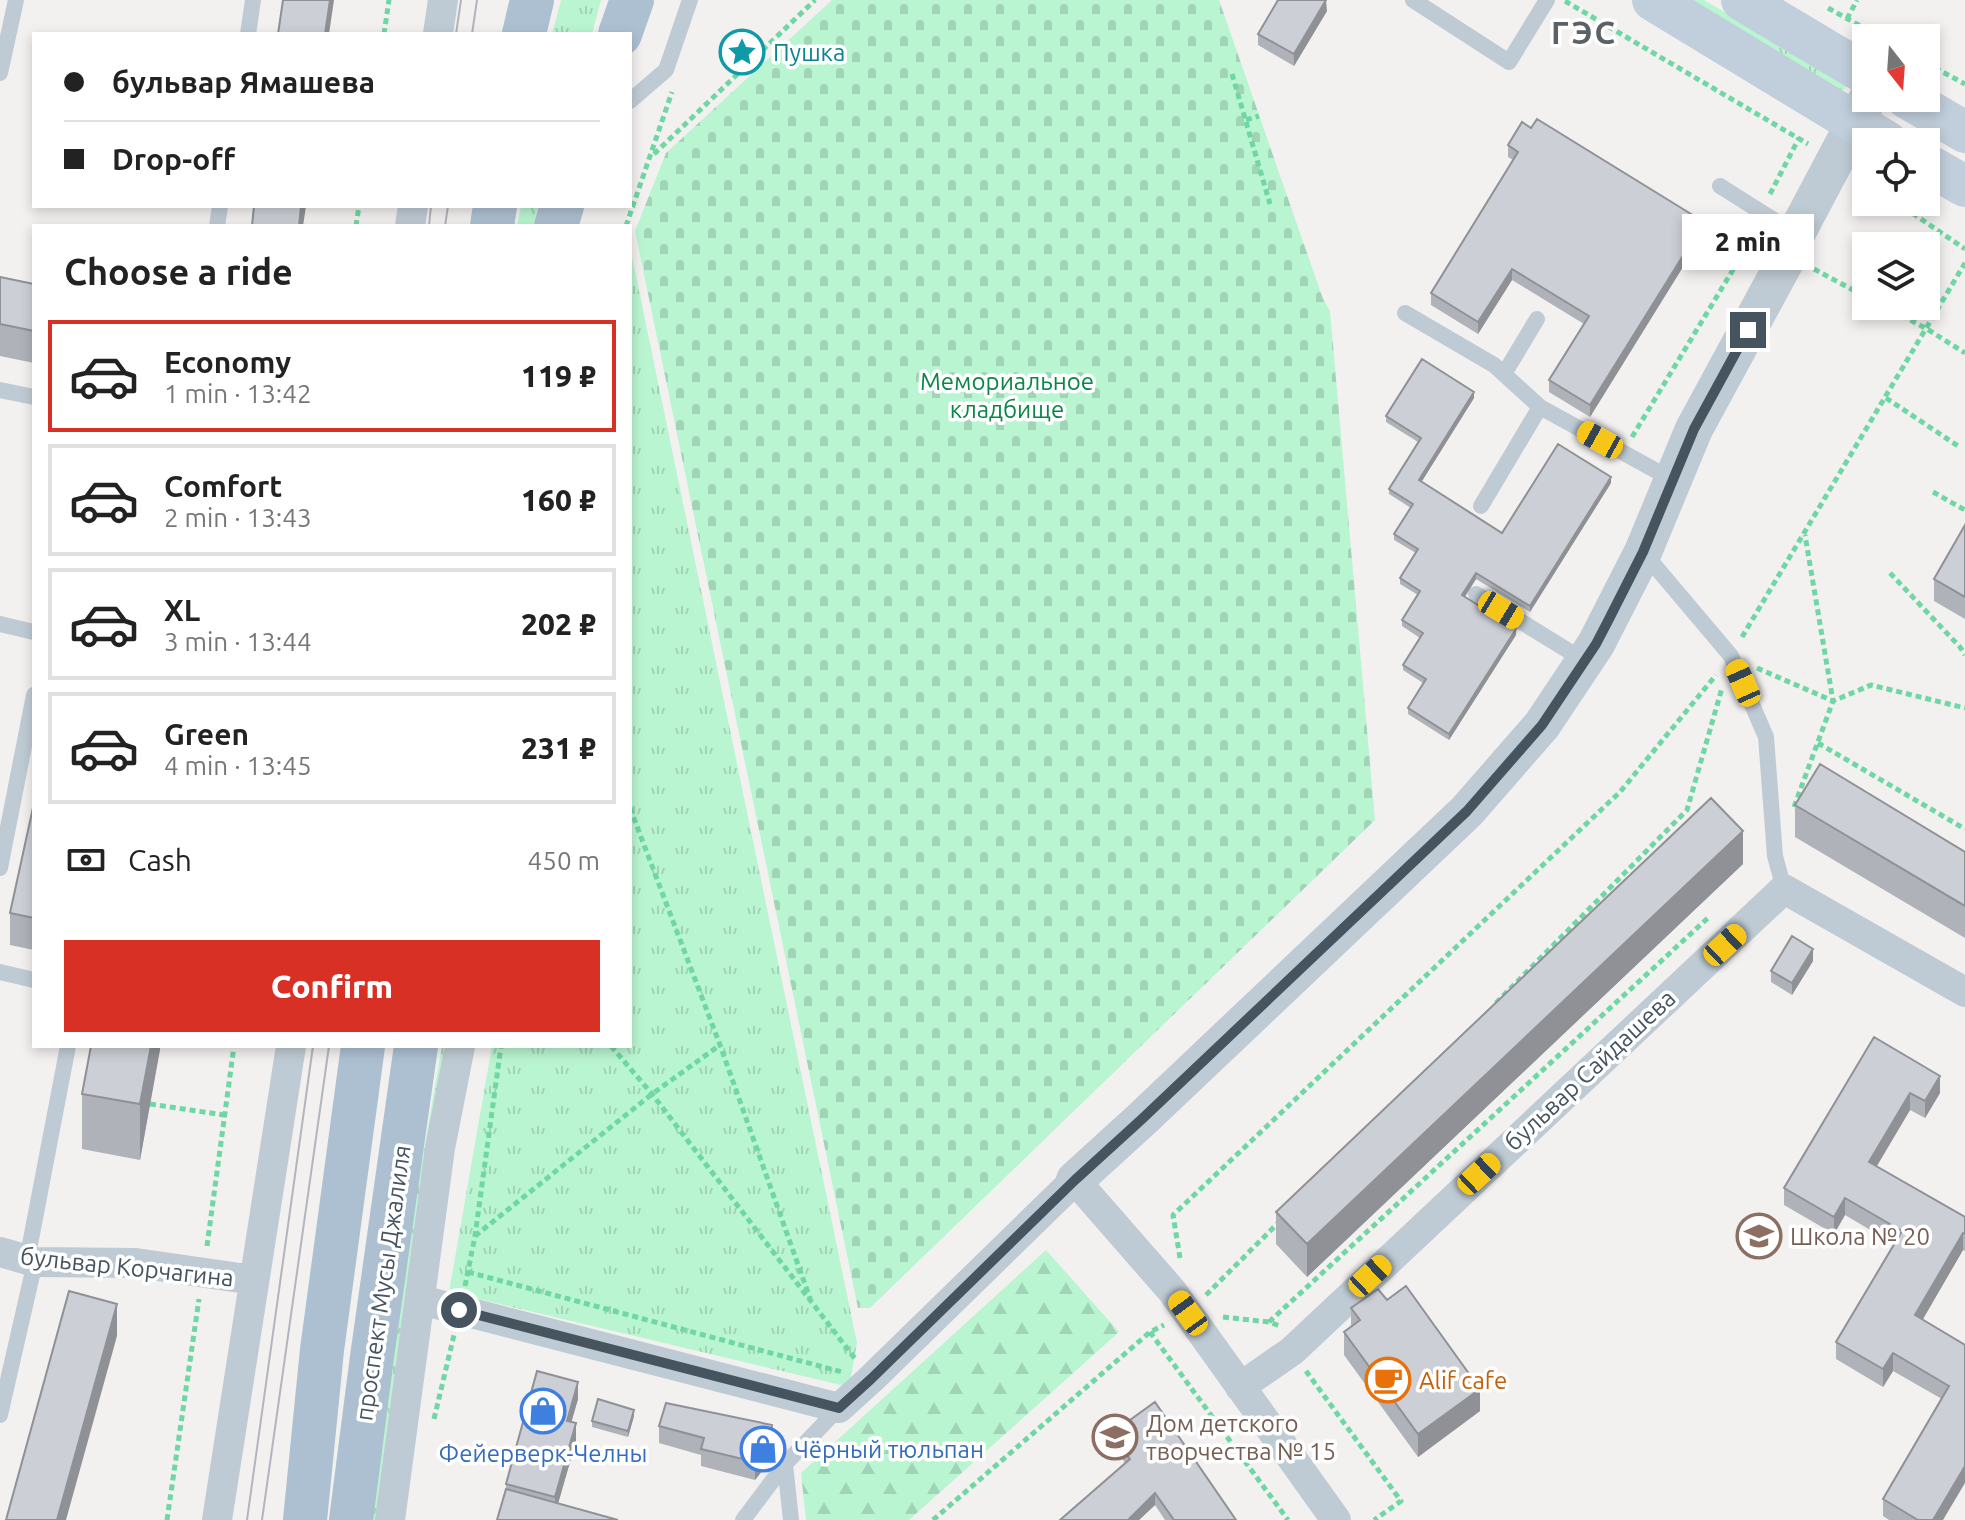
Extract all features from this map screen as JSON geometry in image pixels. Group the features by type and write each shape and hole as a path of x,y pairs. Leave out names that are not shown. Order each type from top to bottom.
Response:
{"main road":[{"path":"524,32 532,0"},
{"path":"621,32 632,0"},
{"path":"1653,0 1870,121"},
{"path":"1742,0 1852,66"},
{"path":"1938,112 1962,123"},
{"name":"проспект Мусы Джалиля","path":"305,1520 322,1350 363,1048"},
{"name":"проспект Мусы Джалиля","path":"351,1520 416,1048"}],"street":[{"path":"438,32 443,0"},
{"path":"421,1300 839,1408 1075,1180 1467,811 1542,725 1596,644 1643,552 1694,429 1834,159 1870,121"},
{"path":"1942,173 1962,123"},
{"path":"1784,889 1965,992"},
{"name":"бульвар Сайдашева","path":"1240,1387 1300,1342 1784,889"},
{"path":"217,1520 291,1048"},
{"path":"390,1520 440,1148 460,1048"},
{"path":"1075,1180 1172,1291 1336,1520"},
{"name":"бульвар Корчагина","path":"21,1258 136,1263 254,1280"}],"lane":[{"path":"0,73 16,0"},
{"path":"248,32 253,0"},
{"path":"632,99 666,70 690,0"},
{"path":"1413,0 1509,62 1547,0"},
{"path":"1720,186 1762,212 1792,245"},
{"path":"1405,313 1494,365 1540,407 1673,480"},
{"path":"1504,374 1537,319"},
{"path":"0,390 32,397"},
{"path":"1481,506 1540,407"},
{"path":"1643,552 1731,656 1766,737 1775,856 1784,889"},
{"path":"1476,594 1585,661"},
{"path":"0,624 32,632"},
{"path":"0,868 32,705"},
{"path":"0,972 32,980"},
{"path":"0,1415 21,1258 68,1048"},
{"path":"743,1520 785,1464 839,1408"},
{"path":"785,1464 791,1520"}],"path":[{"path":"384,32 389,0"},
{"path":"651,156 815,0"},
{"path":"1563,0 1834,159"},
{"path":"1847,19 1857,0"},
{"path":"1824,6 1856,24"},
{"path":"1940,71 1965,84"},
{"path":"1232,74 1270,204"},
{"path":"627,224 674,85"},
{"path":"1246,120 1259,116"},
{"path":"1623,452 1756,233 1762,212 1799,138"},
{"path":"1917,216 1965,249"},
{"path":"1792,245 1852,287"},
{"path":"1188,1313 1173,1215 1620,792 1731,656 1965,263"},
{"path":"1910,320 1965,353"},
{"path":"1886,398 1958,446"},
{"path":"1933,492 1965,510"},
{"path":"1775,856 1833,701 1805,534"},
{"path":"1890,573 1965,655"},
{"path":"1731,656 1833,701 1871,685 1965,708"},
{"path":"1487,1011 1687,810 1731,656"},
{"path":"1818,743 1965,829"},
{"path":"1687,810 1699,817"},
{"path":"632,813 720,1045 812,1304"},
{"path":"1269,1322 1717,909"},
{"path":"475,1236 652,1094 720,1045"},
{"path":"613,1048 652,1094 871,1379"},
{"path":"150,1104 225,1115"},
{"path":"933,1520 1150,1332 1188,1313 1288,1213"},
{"path":"468,1272 871,1379"},
{"path":"1188,1313 1269,1322 1300,1342 1401,1501 1374,1520"},
{"path":"1150,1332 1288,1520"}],"green space":[{"path":"561,0 601,0 593,32 553,32"},
{"name":"Мемориальное кладбище","path":"832,0 1219,0 1323,299 1330,311 1375,820 870,1308 858,1308 635,231 666,153"},
{"path":"1687,0 1704,0 1844,82 1844,90 1840,90"},
{"path":"521,208 538,208 534,224 517,224"},
{"path":"632,257 857,1343 849,1387 449,1292 492,1048 632,1048"},
{"path":"442,1048 452,1048 378,1520 370,1520 401,1281"},
{"path":"1046,1250 1119,1332 909,1520 806,1520 801,1473"}],"building":[{"path":"283,0 330,0 325,32 278,32"},
{"path":"1278,0 1326,0 1294,54 1258,34"},
{"path":"1537,119 1704,222 1590,405 1549,380 1589,316 1512,269 1478,322 1431,293 1518,152 1508,145 1522,122 1531,128"},
{"path":"254,208 301,208 299,224 252,224"},
{"path":"0,277 32,284 32,331 0,324"},
{"path":"1422,359 1474,392 1419,480 1502,533 1558,444 1611,477 1530,606 1476,573 1462,595 1516,629 1449,734 1408,708 1426,679 1403,665 1423,633 1402,620 1420,591 1400,578 1418,549 1394,534 1413,504 1389,489 1421,438 1386,416"},
{"path":"1965,525 1965,597 1934,579"},
{"path":"1820,764 1965,852 1965,906 1795,805"},
{"path":"1711,798 1743,831 1307,1244 1276,1212"},
{"path":"32,812 32,918 10,913"},
{"path":"1792,936 1813,949 1792,983 1771,971"},
{"path":"1874,1037 1940,1076 1925,1101 1910,1093 1869,1162 1965,1217 1965,1234 1915,1315 1965,1345 1965,1466 1933,1520 1918,1520 1883,1499 1949,1386 1893,1353 1883,1369 1836,1342 1902,1231 1845,1198 1834,1217 1784,1188"},
{"path":"91,1048 151,1048 140,1104 82,1094"},
{"path":"1406,1286 1480,1389 1418,1434 1344,1332 1360,1320 1351,1308 1378,1289 1387,1300"},
{"path":"69,1291 117,1304 57,1520 6,1520"},
{"path":"537,1371 578,1382 567,1421 576,1423 555,1497 506,1484"},
{"path":"598,1399 634,1410 628,1431 592,1421"},
{"path":"1155,1402 1236,1520 1174,1520 1155,1493 1128,1520 1060,1520 1130,1459 1112,1433"},
{"path":"666,1403 772,1425 769,1445 755,1462 701,1449 704,1438 659,1426"},
{"path":"506,1489 618,1520 497,1520"}],"tram line":[{"path":"456,32 461,0"},
{"path":"472,32 477,0"},
{"path":"429,224 431,208"},
{"path":"445,224 448,208"},
{"path":"247,1520 313,1048"},
{"path":"262,1520 329,1048"}],"place":[{"name":"Пушка","path":"742,52"},
{"name":"Школа № 20","path":"1759,1236"},
{"name":"Alif cafe","path":"1388,1380"},
{"name":"Фейерверк-Челны","path":"543,1411"},
{"name":"Дом детского творчества № 15","path":"1115,1437"},
{"name":"Чёрный тюльпан","path":"763,1449"}],"district":[{"name":"ГЭС","path":"1584,32"}],"route":[{"path":"459,1310 839,1408 1075,1180 1467,811 1542,725 1608,621 1643,552 1694,429 1748,330"}]}
